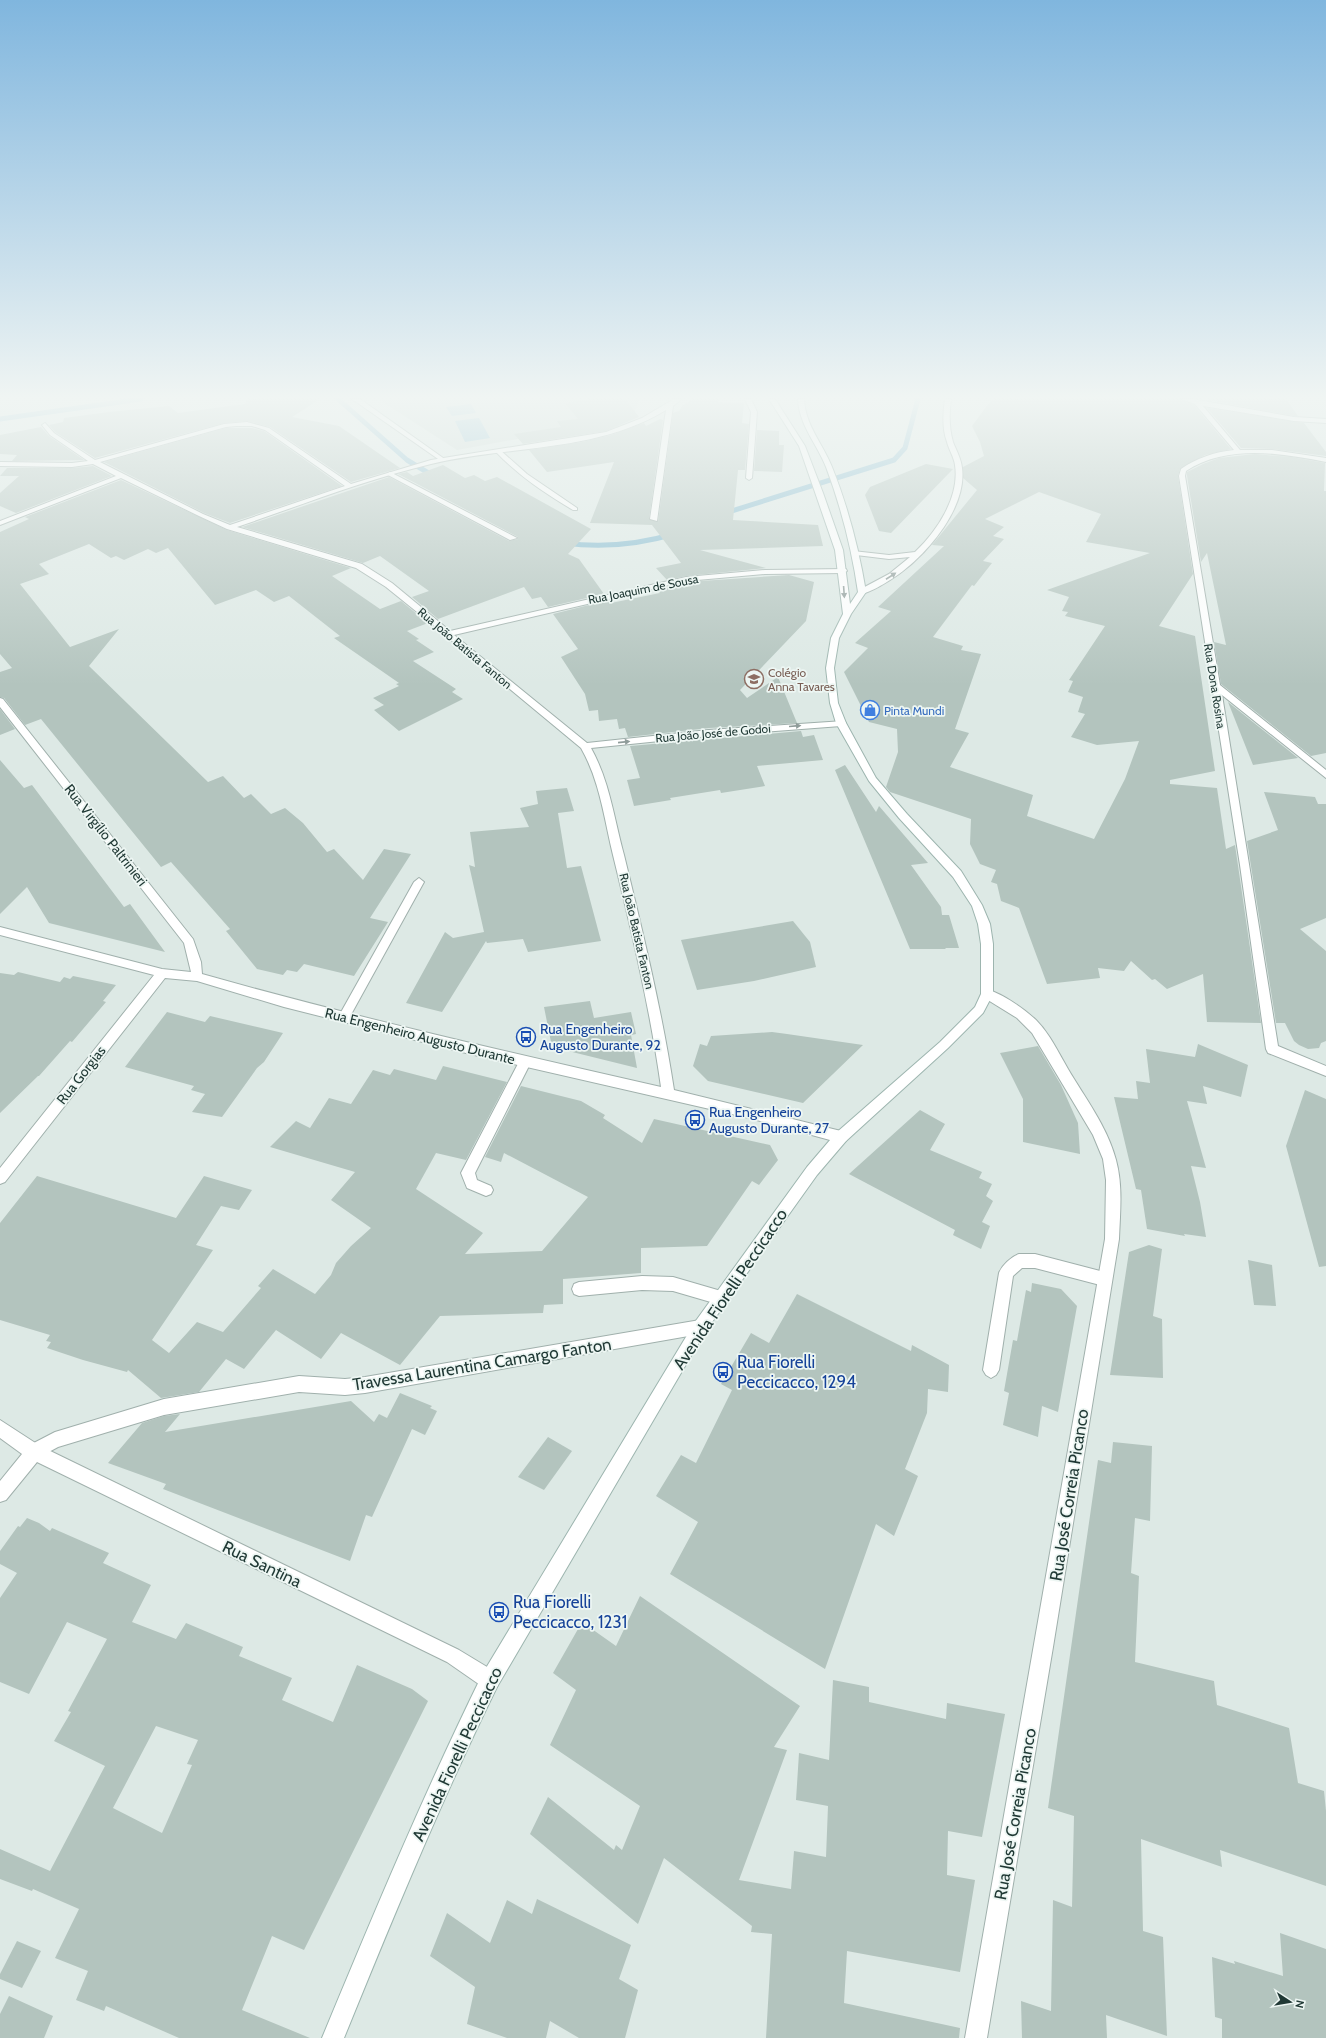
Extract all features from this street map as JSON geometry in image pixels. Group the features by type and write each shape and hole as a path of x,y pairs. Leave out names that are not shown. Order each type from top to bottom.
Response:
{"street":[{"path":"0,523 74,494"},
{"name":"Rua João Batista Fanton","path":"158,494 230,527 359,566 389,585 446,634 585,746 598,770 634,917 652,998 668,1094"},
{"path":"230,527 328,494"},
{"path":"431,494 484,524 513,538"},
{"path":"553,494 575,509"},
{"path":"654,519 657,494"},
{"path":"820,494 839,550 843,571 847,614"},
{"path":"838,494 856,554 862,592"},
{"name":"Avenida Fiorelli Peccicacco","path":"333,2038 381,1921 460,1741 490,1680 700,1327 812,1171 841,1137 944,1045 979,1010 986,994 987,944 984,924 977,904 958,874 903,816 872,779 841,723 834,703 830,668 834,638 847,614 862,592 901,569 917,554 944,518 955,494"},
{"name":"Rua Dona Rosina","path":"1185,494 1272,1049 1326,1071"},
{"path":"856,554 889,557 917,554"},
{"name":"Rua Joaquim de Sousa","path":"446,634 686,579 749,573 843,571"},
{"path":"1215,685 1326,775"},
{"name":"Rua Virgílio Paltrinieri","path":"0,701 189,942 195,962 197,977"},
{"name":"Rua João José de Godoi","path":"585,746 709,733 841,723"},
{"path":"344,1017 419,882"},
{"name":"Rua Engenheiro Augusto Durante","path":"0,931 162,973 197,977 344,1017 525,1062 668,1094 841,1137"},
{"name":"Rua Gorgias","path":"0,1178 162,973"},
{"name":"Rua José Correia Picanco","path":"976,2038 1044,1647 1104,1279 1112,1239 1115,1193 1112,1170 1104,1146 1090,1117 1045,1040 1033,1025 1021,1014 986,994"},
{"path":"486,1190 472,1184 468,1173 525,1062"},
{"path":"991,1370 1006,1274 1020,1261 1035,1261 1104,1279"},
{"path":"580,1289 642,1283 673,1284 721,1298"},
{"name":"Travessa Laurentina Camargo Fanton","path":"34,1452 55,1440 171,1406 299,1384 345,1386 365,1385 700,1327"},
{"path":"0,1428 34,1452 0,1494"},
{"name":"Rua Santina","path":"34,1452 453,1656 490,1680"}],"building":[{"path":"0,494 65,494 16,513 0,506"},
{"path":"84,494 151,494 227,530 351,568 332,576 380,609 401,601 428,623 407,631 419,639 416,640 434,652 413,661 456,689 452,692 463,699 399,731 374,710 384,705 373,698 399,686 396,684 399,683 334,638 340,636 289,596 274,602 256,590 215,605 168,548 156,553 148,549 124,560 116,556 111,558 89,544 39,564 49,574 20,584 70,647 119,629 89,666 208,782 223,776 244,798 251,794 271,814 285,808 303,823 327,852 334,849 363,880 384,849 411,854 370,918 388,922 354,976 304,964 297,972 287,970 283,975 257,969 226,931 230,929 171,862 161,867 41,719 25,725 4,698 0,697 0,672 12,668 0,654 0,532 29,519 25,517"},
{"path":"167,494 317,494 230,523 204,513"},
{"path":"339,494 421,494 509,541 518,539 518,537 436,494 528,494 591,529 568,554 579,559 604,594 548,607 541,597 532,599 524,587 438,619 412,597 429,591 380,556 363,563 242,527"},
{"path":"601,494 653,494 649,519 658,522 662,494 736,494 733,520 818,525 823,546 700,550 766,568 686,576 667,580 656,568 681,563 652,525 590,523"},
{"path":"929,494 891,533 879,531 865,495"},
{"path":"974,494 1035,494 985,519 1004,527 993,536 1004,539 983,561 992,563 974,586 972,585 933,637 963,646 961,650 981,654 955,729 969,733 950,767 1033,795 1027,816 1094,839 1125,779 1139,741 1097,745 1071,737 1085,714 1078,712 1083,697 1068,692 1073,681 1069,680 1105,626 1065,616 1068,612 1062,611 1069,597 1047,590 1150,553 1086,542 1101,514 1045,494 1181,494 1193,574 1159,626 1195,636 1215,771 1170,780 1170,784 1217,788 1226,849 1235,845 1261,1023 1207,1022 1203,974 1167,989 1155,979 1152,980 1131,961 1124,971 1098,968 1100,978 1047,984 1019,908 1001,901 997,884 991,882 996,870 980,864 970,844 971,819 890,792 886,787 898,752 897,729 869,722 844,672 868,648 855,643 891,611 878,607 944,546 932,545"},
{"path":"1190,494 1326,494 1326,753 1311,756 1221,684 1214,642 1226,645 1207,553 1201,562"},
{"path":"789,575 814,582 806,621 740,690 747,698 778,677 797,723 709,728 628,737 625,728 619,729 617,719 599,721 598,710 589,711 585,694 561,657 578,649 553,614 609,600 611,603 660,593 658,591 686,582"},
{"path":"1228,702 1298,758 1253,765"},
{"path":"0,709 15,729 0,735"},
{"path":"801,731 803,737 814,735 823,760 757,766 765,786 721,793 720,790 670,798 671,800 634,806 627,780 640,778 630,746"},
{"path":"0,760 24,788 32,785 124,907 130,904 165,952 49,923 27,887 0,914"},
{"path":"845,765 876,812 879,806 928,863 911,865 941,907 942,915 949,915 959,948 910,949 835,770"},
{"path":"567,788 574,811 558,813 567,868 581,866 601,941 528,952 523,939 487,943 486,941 442,1012 406,1003 445,932 453,938 484,932 469,865 475,867 470,832 529,827 520,808 538,804 536,791"},
{"path":"1264,792 1315,797 1318,804 1326,804 1326,918 1300,929 1326,951 1326,1041 1321,1043 1319,1048 1308,1049 1299,1045 1294,1041 1285,1023 1276,1023 1247,841 1278,830"},
{"path":"793,921 810,942 816,967 754,981 697,990 681,940"},
{"path":"18,972 60,982 64,977 70,979 73,976 116,985 103,1001 106,1002 72,1042 70,1041 39,1076 0,1113 0,973 14,975"},
{"path":"590,1001 594,1018 631,1012 636,1034 631,1035 637,1068 552,1047 544,1007"},
{"path":"167,1012 205,1022 210,1016 283,1033 264,1062 257,1068 222,1117 192,1112 205,1094 191,1090 194,1086 125,1067"},
{"path":"772,1032 863,1045 803,1103 708,1081 693,1066 700,1044 707,1046 711,1036"},
{"path":"1198,1044 1248,1065 1241,1097 1203,1086 1207,1104 1187,1101 1206,1168 1191,1166 1200,1202 1206,1237 1184,1234 1185,1236 1147,1229 1141,1190 1136,1189 1114,1097 1138,1099 1136,1081 1150,1083 1146,1049 1195,1057"},
{"path":"1038,1046 1061,1085 1078,1123 1080,1154 1023,1142 1023,1099 1000,1053"},
{"path":"443,1066 507,1082 466,1160 436,1153 416,1189 483,1233 465,1254 542,1251 588,1197 504,1153 501,1162 485,1157 521,1086 581,1101 605,1115 603,1118 642,1143 654,1119 770,1145 778,1160 759,1185 752,1181 707,1246 641,1248 641,1273 563,1279 563,1304 544,1305 543,1313 440,1316 400,1365 341,1333 321,1359 276,1330 244,1369 226,1359 199,1392 161,1398 128,1370 127,1372 47,1348 51,1342 46,1341 50,1335 0,1320 0,1223 37,1176 176,1218 204,1176 252,1190 239,1210 221,1206 196,1245 213,1250 152,1340 169,1353 197,1322 223,1332 261,1288 258,1286 273,1269 315,1294 331,1275 336,1263 351,1246 371,1228 331,1200 355,1172 270,1147 296,1121 310,1128 329,1098 351,1104 373,1070 390,1075 394,1069 436,1080"},
{"path":"1305,1090 1326,1099 1326,1266 1319,1267 1286,1146"},
{"path":"920,1110 945,1124 930,1150 982,1172 979,1178 992,1184 986,1196 993,1201 982,1222 990,1226 981,1249 953,1235 955,1230 849,1174"},
{"path":"1149,1245 1162,1249 1153,1316 1162,1319 1163,1378 1110,1375 1129,1252"},
{"path":"1248,1260 1272,1265 1276,1306 1254,1305"},
{"path":"1032,1283 1061,1289 1077,1306 1058,1412 1042,1406 1038,1437 1003,1425 1009,1393 1004,1391 1013,1340 1017,1341 1026,1290 1031,1292"},
{"path":"797,1294 911,1351 912,1345 949,1365 948,1392 928,1389 927,1413 905,1469 918,1476 894,1536 876,1524 825,1669 670,1574 698,1522 656,1496 681,1455 696,1463 732,1390 721,1384 751,1333 769,1343"},
{"path":"400,1393 432,1406 430,1408 437,1411 425,1435 412,1429 372,1517 366,1515 350,1561 163,1489 166,1484 108,1463 142,1423 164,1416 180,1414 165,1432 351,1401 374,1422 379,1414 387,1418"},
{"path":"548,1437 572,1451 544,1490 518,1477"},
{"path":"1113,1442 1152,1446 1150,1521 1135,1518 1131,1573 1139,1576 1135,1662 1214,1681 1217,1705 1289,1728 1298,1783 1324,1791 1326,1811 1326,1886 1220,1850 1222,1867 1141,1839 1143,1931 1163,1937 1167,2036 1106,2015 1107,2038 1022,2038 1021,2001 1051,2011 1053,1900 1072,1907 1074,1816 1048,1808 1098,1460 1111,1463"},
{"path":"27,1518 39,1523 50,1531 52,1528 109,1553 103,1563 151,1585 132,1622 176,1639 186,1623 243,1647 239,1656 292,1678 282,1700 333,1722 357,1665 412,1689 428,1701 304,1950 272,1936 242,2010 310,2038 179,2038 106,2006 104,2011 76,2000 88,1971 55,1958 79,1909 33,1889 32,1891 0,1879 0,1849 50,1871 105,1766 54,1741 71,1712 68,1711 107,1639 67,1622 29,1694 0,1682 0,1598 17,1573 0,1564 0,1551 18,1526 20,1527","holes":["156,1726 198,1740 187,1764 192,1765 162,1833 113,1808"]},
{"path":"640,1596 800,1706 774,1747 787,1750 739,1880 791,1889 794,1851 826,1857 828,1806 796,1800 799,1753 829,1760 833,1680 869,1687 869,1702 946,1719 947,1703 1005,1714 982,1837 948,1831 947,1875 975,1880 960,1972 847,1951 844,2003 960,2028 959,2038 766,2038 772,1934 751,1932 752,1926 664,1858 638,1924 530,1834 548,1797 614,1850 616,1845 622,1850 640,1806 550,1745 576,1690 553,1673 582,1622 616,1646"},
{"path":"537,1899 631,1945 619,1979 638,1990 625,2038 579,2038 550,2021 546,2038 507,2038 467,2024 475,1987 430,1956 447,1913 490,1943 507,1900 532,1914"},
{"path":"1280,1933 1326,1949 1326,2038 1222,2038 1222,2019 1215,2017 1212,1957 1235,1964 1234,1961 1283,1976"},
{"path":"17,1941 41,1951 22,1988 0,1979 0,1974"},
{"path":"9,1996 53,2016 44,2038 0,2038 0,2014"}],"waterway":[{"path":"722,514 785,494"},
{"path":"564,543 592,545 633,543 674,534"}],"place":[{"name":"Colégio Anna Tavares","path":"754,679"},
{"name":"Pinta Mundi","path":"870,710"},
{"name":"Rua Engenheiro Augusto Durante, 92","path":"526,1037"},
{"name":"Rua Engenheiro Augusto Durante, 27","path":"695,1120"},
{"name":"Rua Fiorelli Peccicacco, 1294","path":"723,1372"},
{"name":"Rua Fiorelli Peccicacco, 1231","path":"499,1612"}]}
